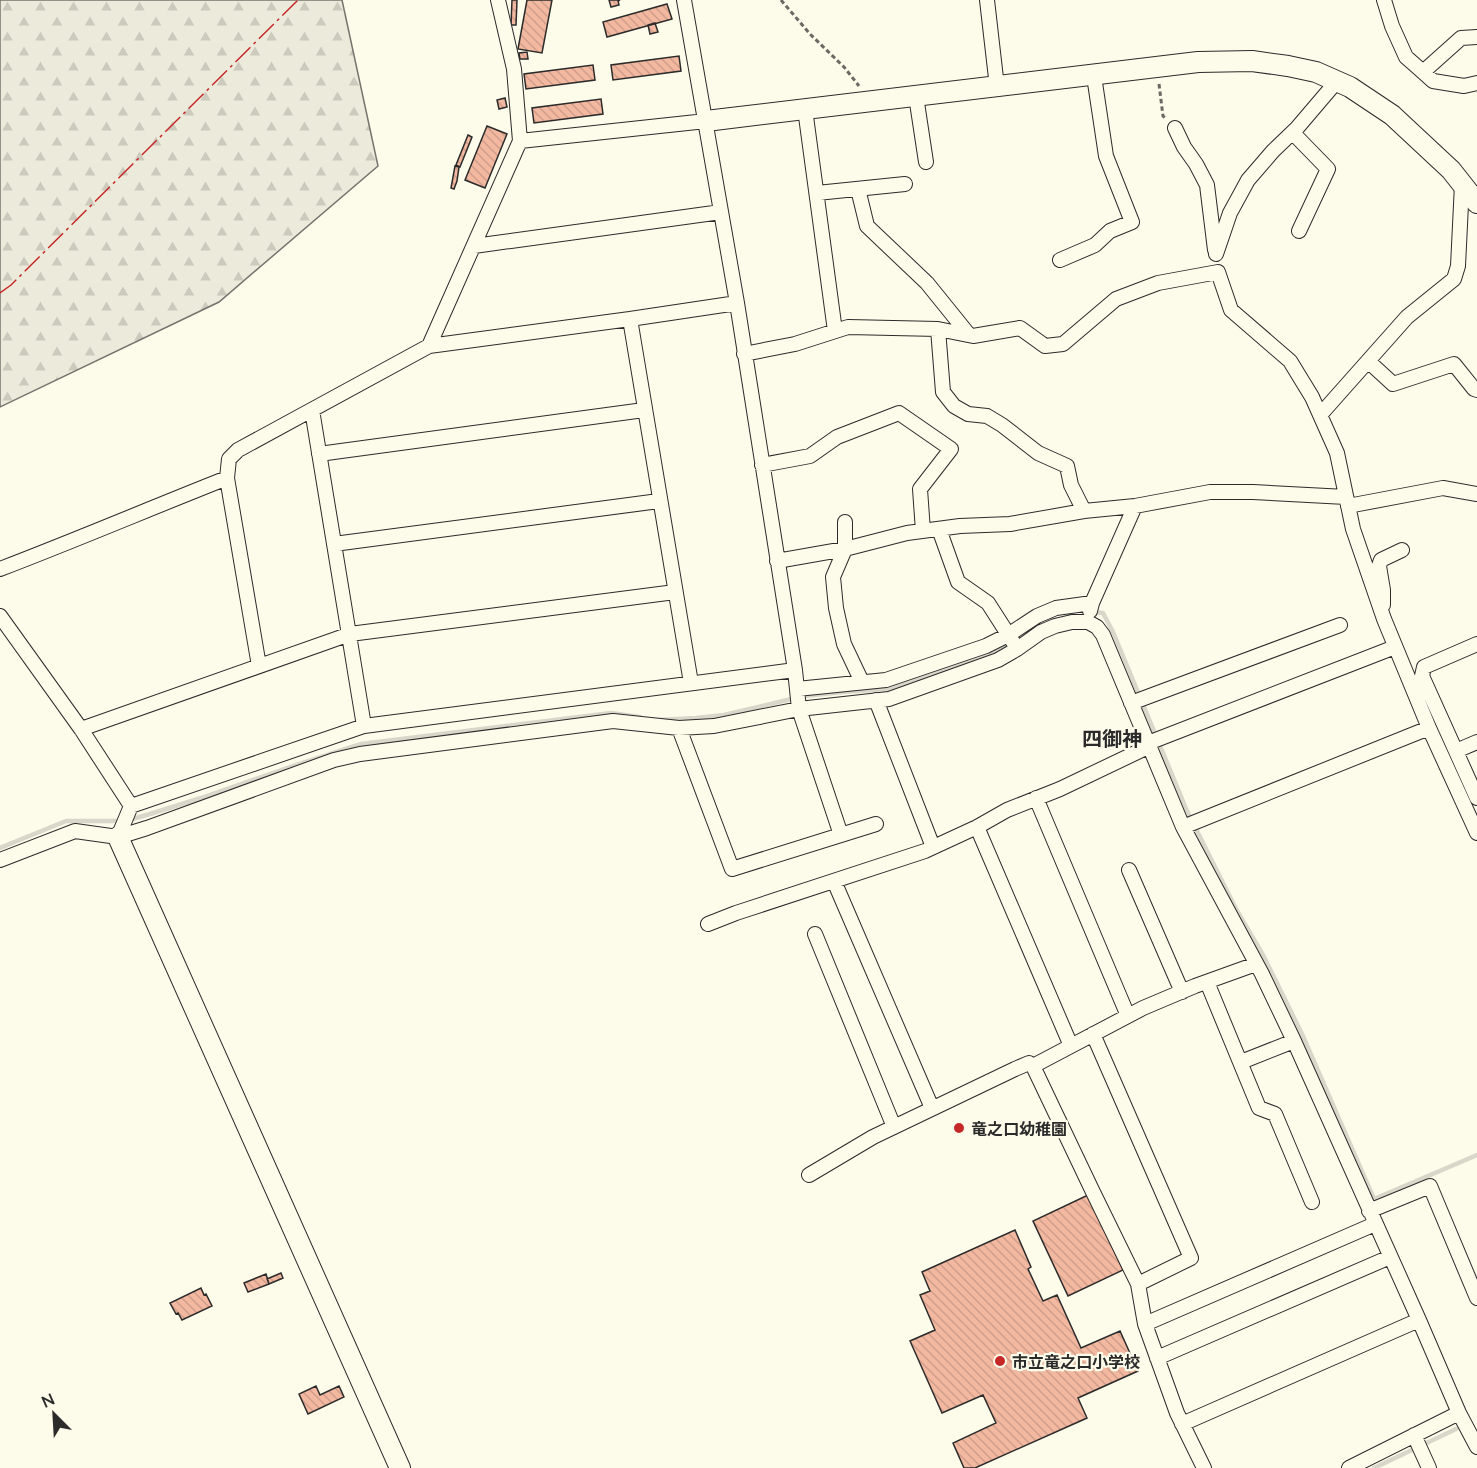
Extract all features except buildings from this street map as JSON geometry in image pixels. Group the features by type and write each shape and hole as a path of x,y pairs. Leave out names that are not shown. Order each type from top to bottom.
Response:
{"street":[{"path":"429,346 520,141 514,69 498,0"},
{"path":"684,0 737,303 795,670 799,709 841,835"},
{"path":"987,0 997,87"},
{"path":"1384,0 1392,26 1406,57 1433,81 1464,86 1477,83"},
{"path":"1423,72 1461,38 1477,37"},
{"path":"520,141 1094,76 1198,62 1252,61 1316,72 1350,87 1392,115 1451,170 1477,204"},
{"path":"1060,260 1095,245 1110,231 1132,222 1107,156 1094,76"},
{"path":"1216,254 1230,213 1248,180 1272,152 1293,133 1337,81"},
{"path":"916,96 926,162"},
{"path":"806,109 835,331"},
{"path":"1175,128 1207,185 1218,272 1231,310 1290,361 1312,397 1337,453 1353,529 1384,619 1429,728 1477,832"},
{"path":"1293,133 1328,169 1299,231"},
{"path":"817,194 905,184"},
{"path":"1320,415 1407,317 1454,279 1458,266 1462,184"},
{"path":"858,189 867,226 927,283 969,335"},
{"path":"474,246 722,212"},
{"path":"744,354 795,344 848,327 938,329 973,336 1020,328 1045,346 1063,344 1116,299 1158,283 1218,272"},
{"path":"259,666 227,478 228,459 238,450 429,346 737,303"},
{"path":"630,319 691,683"},
{"path":"938,329 944,392 954,406 968,414 987,417 995,421 1038,453 1067,466 1071,485 1084,511"},
{"path":"1368,361 1393,384 1454,364 1477,390"},
{"path":"312,410 364,726"},
{"path":"319,454 645,410"},
{"path":"762,465 810,456 837,437 899,414 951,449 920,489 923,531"},
{"path":"0,569 75,541 227,478"},
{"path":"777,561 845,549 907,533 960,526 1010,524 1084,511 1136,506 1210,492 1253,492 1347,502 1443,488 1477,494"},
{"path":"334,544 659,501"},
{"path":"797,689 886,680 986,646 1013,642 1072,622 1090,611 1136,506"},
{"path":"845,522 845,549 833,577 836,608 844,644 862,682"},
{"path":"939,529 958,582 988,603 1013,642"},
{"path":"1384,619 1379,566 1382,560 1402,550"},
{"path":"81,729 350,634 675,592"},
{"path":"0,860 75,831 118,837 334,760 360,754 613,721 679,728 714,726 799,709 889,699 998,660 1037,616 1056,608 1090,611"},
{"path":"1090,611 1139,700 1154,742 1190,824 1294,1041 1459,1413 1473,1428 1477,1447"},
{"path":"0,616 81,729 131,806"},
{"path":"1139,700 1340,625"},
{"path":"1477,644 1424,667 1422,676 1477,798"},
{"path":"708,924 933,848 1007,810 1060,789 1154,742 1395,646"},
{"path":"400,1468 118,837 131,806 364,726 795,670"},
{"path":"876,700 933,848"},
{"path":"679,728 732,869 876,824"},
{"path":"1190,824 1429,728"},
{"path":"1456,751 1477,742"},
{"path":"1036,798 1128,1016"},
{"path":"977,827 1071,1046"},
{"path":"1129,870 1182,992"},
{"path":"834,881 932,1108"},
{"path":"815,934 894,1127"},
{"path":"809,1174 873,1137 1015,1069 1029,1064 1033,1066 1128,1016 1182,992 1256,964"},
{"path":"1207,982 1259,1108 1275,1114 1312,1202"},
{"path":"1093,1034 1191,1258 1138,1284"},
{"path":"1241,1062 1294,1041"},
{"path":"1033,1066 1138,1284 1144,1324 1156,1358 1177,1413 1204,1468"},
{"path":"1144,1324 1372,1217 1430,1186 1477,1298"},
{"path":"1156,1358 1390,1257"},
{"path":"1182,1424 1419,1320"},
{"path":"1349,1468 1371,1464 1417,1442 1459,1413"},
{"path":"1417,1442 1429,1468"}],"path":[{"path":"781,0 810,34 844,67 872,101"},
{"path":"1156,68 1163,116 1175,128"}],"green space":[{"path":"0,0 342,0 378,166 219,302 0,407"}],"waterway":[{"path":"1093,612 1103,613 1113,632 1187,811 1302,1034 1374,1199 1477,1155"},
{"path":"658,720 724,715 804,696 888,689 980,658 1018,638 1034,625"},
{"path":"0,848 66,821 125,821 150,814 361,744 611,713 640,717"},
{"path":"1374,1468 1456,1429"}],"power":[{"path":"0,293 11,285 298,0"}],"place":[{"name":"竜之口幼稚園","path":"959,1128"},
{"name":"市立竜之口小学校","path":"1000,1361"}],"district":[{"name":"四御神","path":"1112,738"}]}
